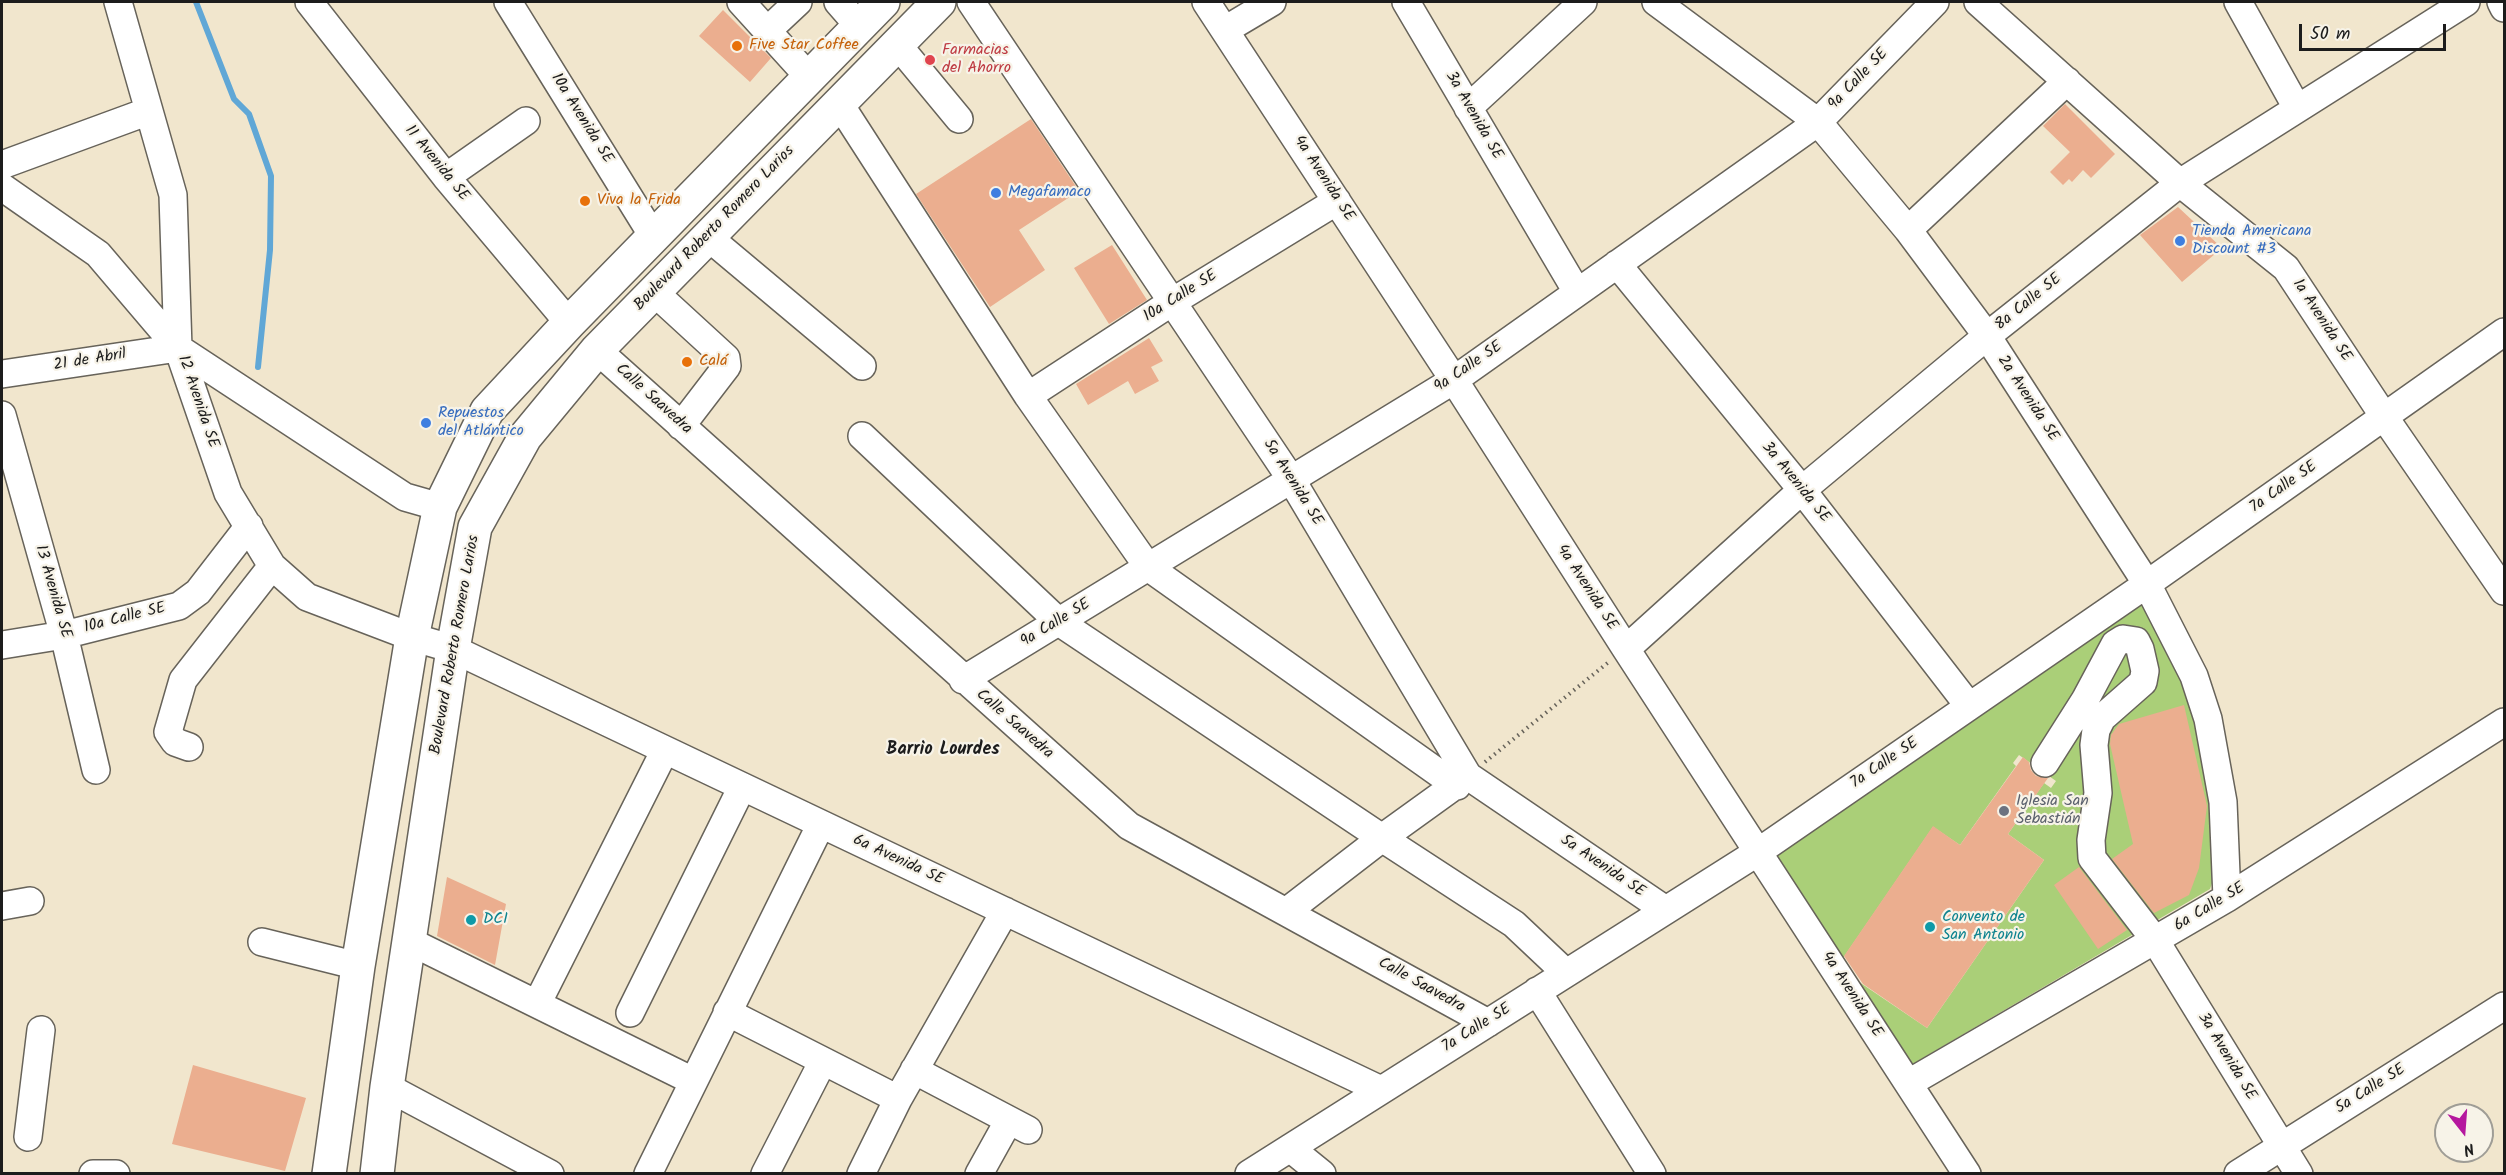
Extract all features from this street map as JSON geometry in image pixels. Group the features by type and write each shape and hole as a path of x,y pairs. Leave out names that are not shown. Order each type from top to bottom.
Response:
{"main road":[{"path":"328,1173 358,966 412,637 440,507 487,411 569,322 883,2"},
{"name":"Boulevard Roberto Romero Larios","path":"377,1173 387,1087 453,649 476,527 525,437 597,350 939,2"}],"street":[{"name":"12 Avenida SE","path":"118,2 173,195 178,348 228,493 272,566 307,597 412,637"},
{"name":"11 Avenida SE","path":"309,2 446,177 569,322"},
{"name":"10a Avenida SE","path":"508,2 653,236"},
{"path":"741,2 809,77"},
{"path":"767,31 798,2"},
{"path":"838,2 859,26"},
{"name":"5a Avenida SE","path":"971,2 1291,479 1463,781 1664,909"},
{"name":"4a Avenida SE","path":"1206,2 1454,380 1967,1173"},
{"path":"1225,30 1272,2"},
{"name":"3a Avenida SE","path":"1406,2 1577,292"},
{"path":"1468,108 1584,2"},
{"name":"2a Avenida SE","path":"1656,2 1818,122 1908,230 1987,336 2147,584 2194,676 2208,719 2223,802 2227,898"},
{"name":"9a Calle SE","path":"963,680 1454,380 1818,122 1935,2"},
{"name":"1a Avenida SE","path":"1978,2 2180,183 2286,268 2385,418 2505,591"},
{"path":"2238,2 2297,108"},
{"name":"8a Calle SE","path":"1626,649 1802,490 1987,336 2180,183 2466,2"},
{"path":"2500,2 2505,8"},
{"path":"897,44 959,120"},
{"path":"1908,230 2067,81"},
{"path":"839,103 1028,396 1148,567 1463,781 1382,838 1286,912"},
{"path":"2,165 149,111"},
{"path":"446,177 526,121"},
{"path":"2,187 98,254 178,348 405,497 440,507"},
{"name":"10a Calle SE","path":"1028,396 1172,302 1337,201"},
{"path":"708,237 862,366"},
{"name":"3a Avenida SE","path":"1617,264 1802,490 1969,706"},
{"path":"654,292 726,358 727,366 681,426"},
{"name":"7a Calle SE","path":"1249,1173 1537,992 1664,909 1758,852 2147,584 2505,332"},
{"name":"21 de Abril","path":"2,374 178,348"},
{"name":"Calle Saavedra","path":"597,350 963,680 1129,826 1488,1023"},
{"name":"13 Avenida SE","path":"2,415 64,635 96,770"},
{"path":"862,436 1059,622 1514,924 1566,973"},
{"name":"10a Calle SE","path":"2,645 64,635 179,606 198,592 249,526"},
{"path":"189,747 175,742 168,732 183,680 272,566"},
{"name":"6a Avenida SE","path":"412,637 453,649 1381,1090"},
{"name":"3a Avenida SE","path":"2045,764 2085,700 2115,644 2122,639 2136,641 2145,671 2143,682 2102,718 2096,730 2094,745 2098,793 2090,850 2097,868 2155,940 2299,1173"},
{"name":"6a Calle SE","path":"1908,1083 2227,898 2505,722"},
{"path":"537,1004 665,750"},
{"path":"630,1012 742,787"},
{"path":"648,1173 820,824"},
{"path":"2,906 30,901"},
{"path":"861,1173 898,1099 1005,911"},
{"path":"409,941 693,1082"},
{"path":"262,942 358,966"},
{"path":"1537,992 1652,1173"},
{"name":"5a Calle SE","path":"2238,1173 2505,1006"},
{"path":"727,1012 898,1099"},
{"path":"28,1137 41,1030"},
{"path":"765,1173 823,1061"},
{"path":"914,1070 1018,1125 979,1173"},
{"path":"387,1087 550,1173"},
{"path":"1290,1148 1322,1173"},
{"path":"93,1173 116,1173"}],"path":[{"path":"1463,781 1626,649"}],"green space":[{"path":"2139,594 2180,670 2197,716 2212,785 2215,875 2210,889 1911,1065 1837,967 1766,853","holes":["2019,755 2056,781 2051,788 2044,783 2008,834 2044,860 1927,1028 1837,967 1933,827 1960,845 2016,766 2013,763"]}],"building":[{"name":"Five Star Coffee","path":"723,10 771,58 750,82 699,36"},
{"path":"2065,104 2115,154 2091,178 2083,170 2072,182 2069,179 2063,185 2050,172 2070,152 2043,126"},
{"name":"Megafamaco","path":"1031,119 1079,191 1019,230 1045,270 990,307 916,194"},
{"name":"Tienda Americana Discount #3","path":"2178,207 2222,248 2182,282 2140,235"},
{"path":"1112,245 1147,300 1109,324 1074,268"},
{"path":"1149,338 1163,361 1151,367 1159,381 1135,394 1128,381 1088,405 1076,384"},
{"path":"2184,705 2207,806 2199,868 2189,895 2154,913 2112,859 2133,844 2110,744 2111,735 2119,724"},
{"name":"Convento de San Antonio","path":"2023,757 2029,762 2036,776 2048,778 2008,834 2044,860 1927,1028 1863,984 1844,956 1933,826 1960,845"},
{"path":"2079,867 2127,930 2098,949 2054,885"},
{"name":"DCI","path":"447,877 506,904 495,965 437,936"},
{"path":"193,1065 306,1098 285,1171 172,1144"}],"waterway":[{"path":"196,2 234,99 249,114 271,176 270,250 258,367"}],"place":[{"name":"Five Star Coffee","path":"737,46"},
{"name":"Farmacias del Ahorro","path":"930,60"},
{"name":"Megafamaco","path":"996,193"},
{"name":"Viva la Frida","path":"585,201"},
{"name":"Tienda Americana Discount #3","path":"2180,241"},
{"name":"Calá","path":"687,362"},
{"name":"Repuestos del Atlántico","path":"426,423"},
{"name":"Iglesia San Sebastián","path":"2004,811"},
{"name":"DCI","path":"471,920"},
{"name":"Convento de San Antonio","path":"1930,927"}],"district":[{"name":"Barrio Lourdes","path":"943,751"}]}
